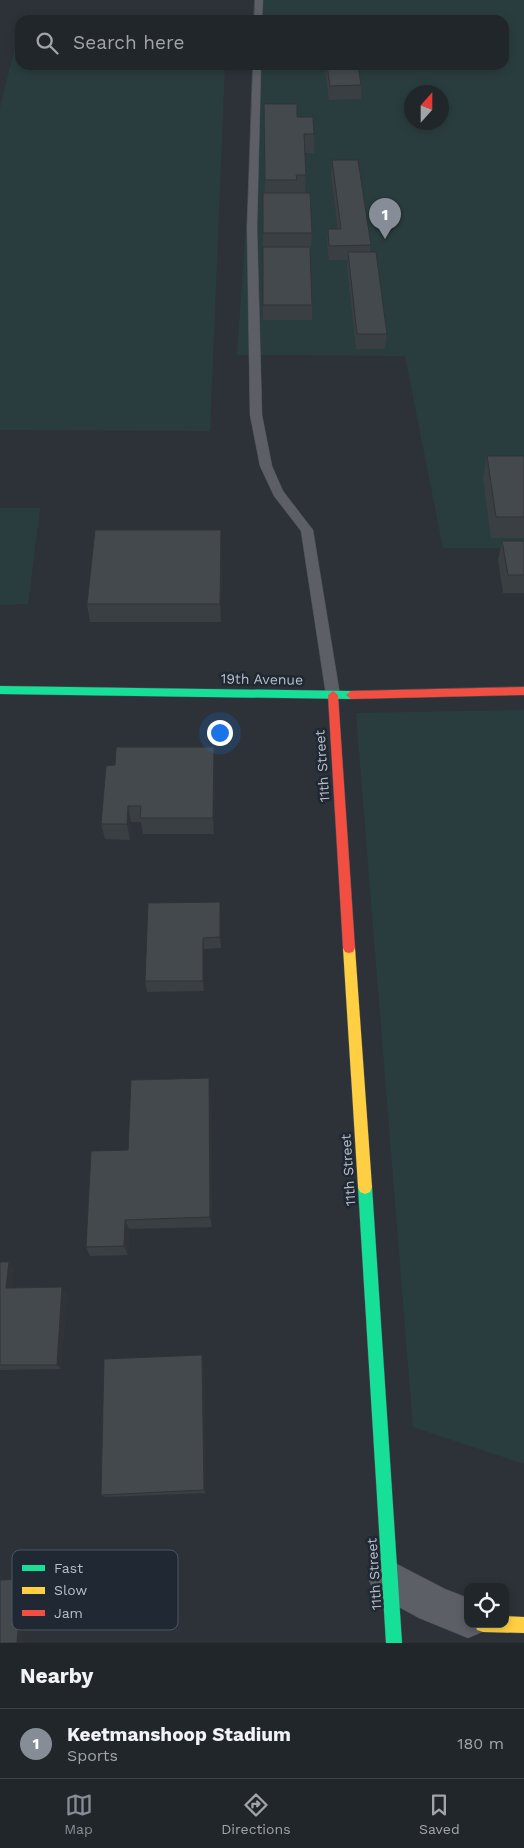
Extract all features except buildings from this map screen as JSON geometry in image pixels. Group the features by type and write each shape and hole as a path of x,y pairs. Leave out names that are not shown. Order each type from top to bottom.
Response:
{"street":[{"name":"19th Avenue","path":"0,690 332,695 524,692"},
{"name":"11th Street","path":"332,695 394,1643"},
{"path":"389,1580 433,1604 464,1616"},
{"path":"509,1625 524,1625"}],"lane":[{"path":"258,15 259,0"},
{"path":"257,70 252,227 256,415 266,466 278,493 307,530 332,695"}],"shaded area":[{"path":"259,0 524,0 524,548 443,548 405,356 237,355 257,70 509,70 509,15 258,15"},
{"path":"15,48 15,70 225,70 210,431 0,430 0,107"},
{"path":"0,508 40,508 28,604 0,605"},
{"path":"524,710 524,1464 413,1427 356,713"}],"traffic: fast":[{"path":"0,690 351,695"},
{"path":"365,1187 394,1643"}],"traffic: slow":[{"path":"349,948 365,1187"},
{"path":"509,1625 524,1625"}],"traffic: jam":[{"path":"351,695 524,691"},
{"path":"333,695 349,948"}],"place":[{"name":"Keetmanshoop Stadium","path":"385,239"}]}
